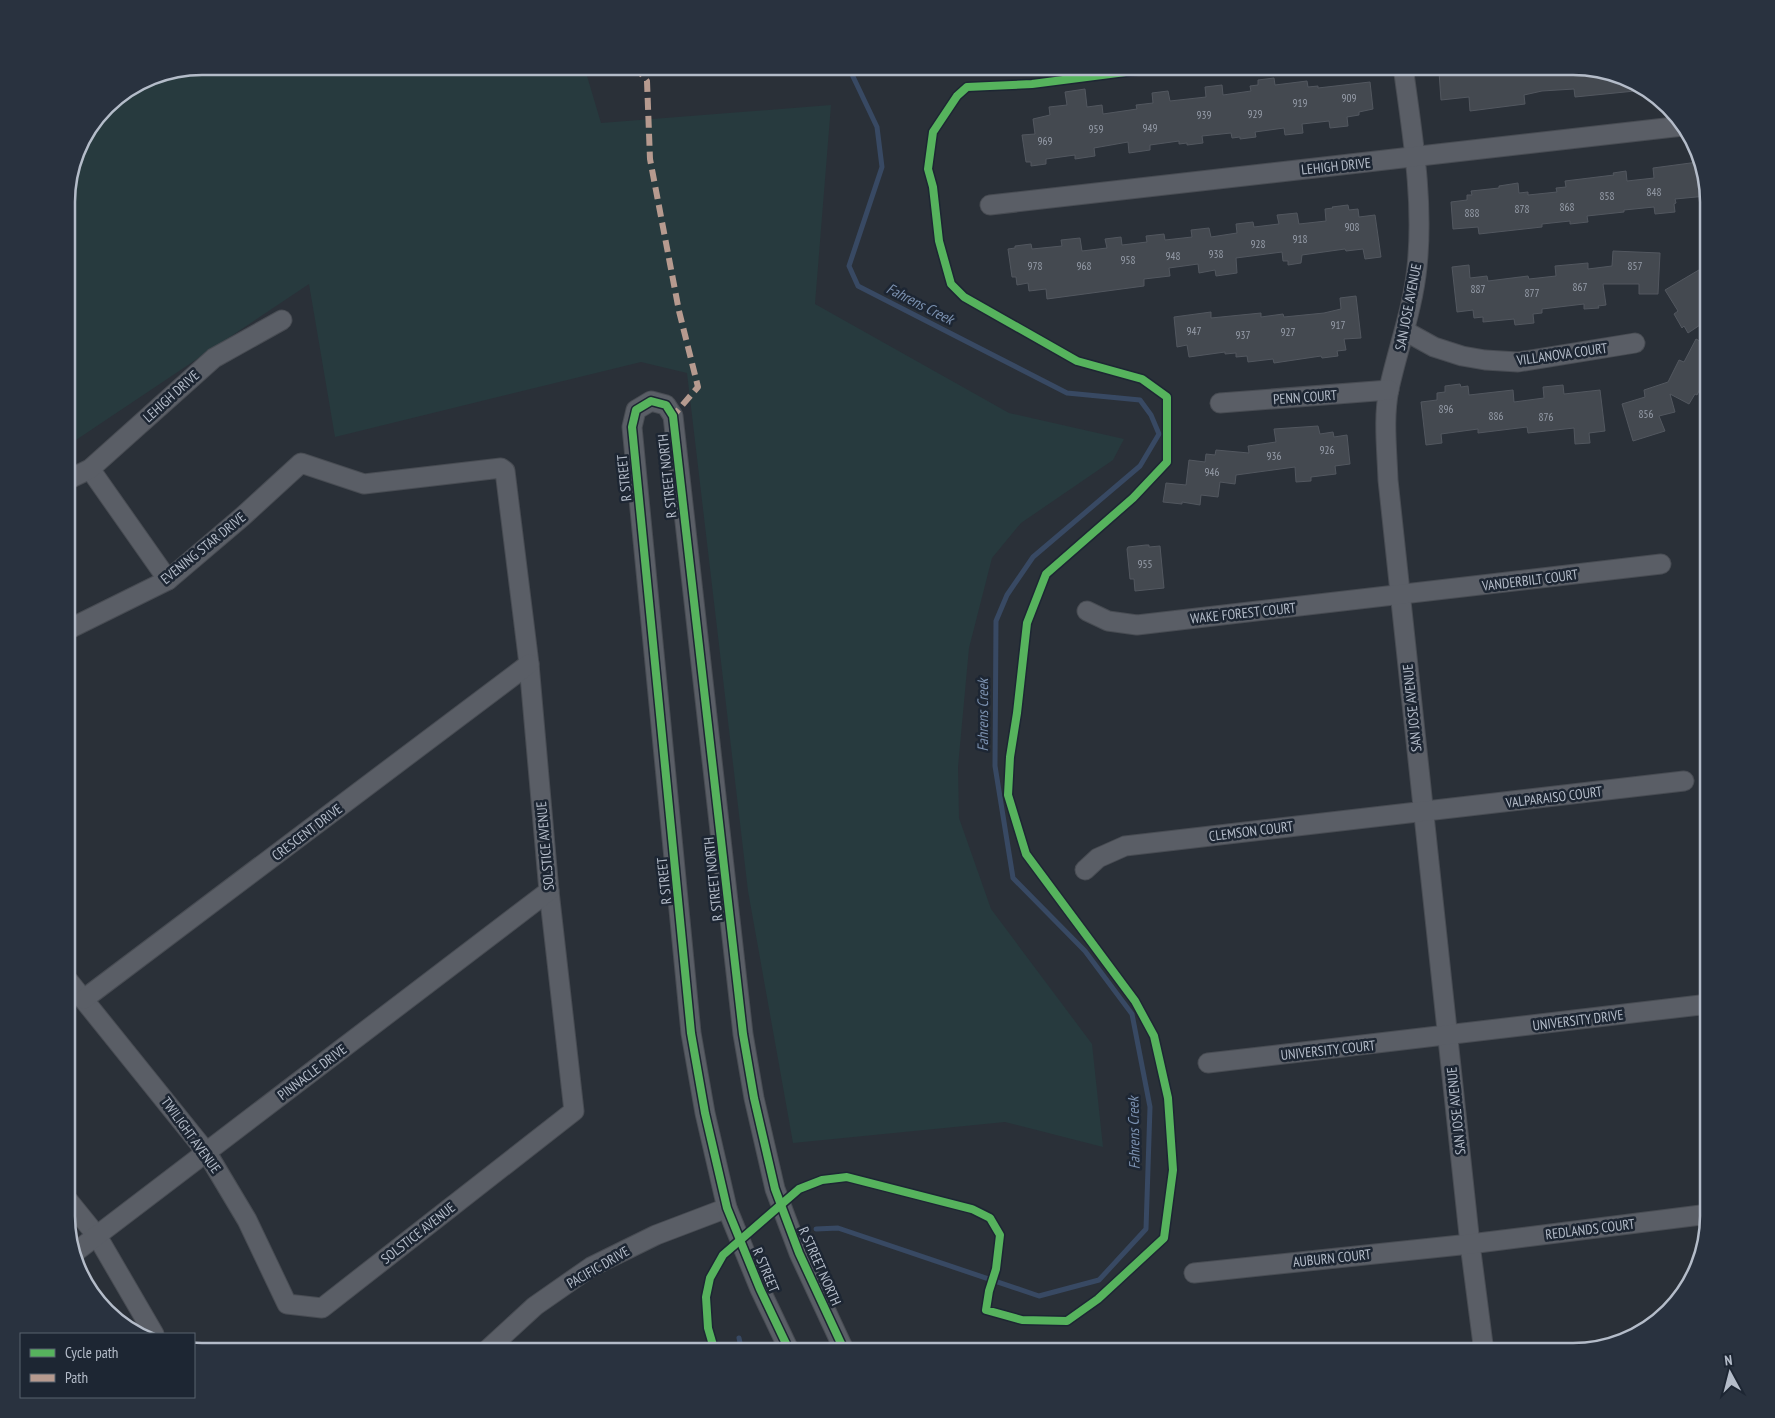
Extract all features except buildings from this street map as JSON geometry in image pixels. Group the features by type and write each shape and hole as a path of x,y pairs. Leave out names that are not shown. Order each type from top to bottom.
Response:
{"street":[{"name":"SAN JOSE AVENUE","path":"1404,75 1419,189 1419,235 1417,269 1405,331 1389,390 1387,417 1388,480 1470,1244 1483,1343"},
{"name":"LEHIGH DRIVE","path":"990,205 1675,127"},
{"name":"LEHIGH DRIVE","path":"75,476 90,469 214,358 282,320"},
{"name":"VILLANOVA COURT","path":"1405,331 1434,347 1462,356 1485,360 1518,362 1635,343"},
{"name":"PENN COURT","path":"1220,403 1389,390"},
{"name":"R STREET","path":"651,401 636,410 632,427 691,1033 705,1114 727,1208 760,1289 786,1343"},
{"name":"R STREET NORTH","path":"651,401 666,405 673,416 743,1034 754,1098 775,1189 799,1253 841,1343"},
{"name":"EVENING STAR DRIVE","path":"75,626 168,580 242,517 301,463"},
{"name":"SOLSTICE AVENUE","path":"301,463 364,484 501,468 505,472 529,664 549,891 574,1111 322,1308"},
{"path":"90,469 168,580"},
{"name":"VANDERBILT COURT","path":"1400,595 1661,564"},
{"name":"WAKE FOREST COURT","path":"1088,611 1108,621 1136,625 1400,595"},
{"name":"CRESCENT DRIVE","path":"84,999 529,664"},
{"name":"VALPARAISO COURT","path":"1423,812 1684,781"},
{"name":"CLEMSON COURT","path":"1085,870 1098,858 1125,846 1423,812"},
{"name":"PINNACLE DRIVE","path":"79,1249 549,891"},
{"name":"TWILIGHT AVENUE","path":"75,989 207,1152 247,1220 287,1304 322,1308"},
{"name":"UNIVERSITY DRIVE","path":"1448,1036 1700,1005"},
{"name":"UNIVERSITY COURT","path":"1208,1063 1448,1036"},
{"name":"PACIFIC DRIVE","path":"496,1343 535,1306 592,1267 656,1235 727,1208"},
{"path":"75,1210 97,1236 153,1333"},
{"name":"REDLANDS COURT","path":"1470,1244 1700,1215"},
{"name":"AUBURN COURT","path":"1194,1272 1470,1244"}],"green space":[{"path":"194,75 587,75 601,123 831,105 815,304 1009,413 1124,439 1113,460 1021,523 992,558 969,648 958,767 959,818 991,909 1092,1044 1103,1147 1005,1122 793,1143 748,891 687,373 641,362 335,437 309,284 75,441 75,194 77,177 88,146 106,118 131,96 153,85 177,77"}],"waterway":[{"name":"Fahrens Creek","path":"816,1229 838,1228 1039,1296 1099,1280 1146,1229 1150,1107 1132,1014 1085,951 1013,878 995,766 996,621 1007,595 1033,557 1140,466 1159,434 1151,415 1140,400 1067,393 858,286 849,266 882,167 877,127 852,75"},
{"name":"Fahrens Creek","path":"739,1338 740,1343"}],"marked path":[{"path":"642,75 647,81 650,159 679,311 698,387 673,416"}],"cycle path":[{"path":"712,1343 708,1328 706,1297 710,1278 723,1255 799,1189 822,1180 847,1177 972,1209 990,1218 1000,1235 996,1269 989,1291 986,1310 1022,1320 1067,1321 1098,1299 1164,1238 1173,1170 1168,1098 1154,1036 1135,1001 1026,854 1008,795 1010,757 1027,623 1046,574 1133,498 1167,462 1167,397 1142,379 1077,361 964,297 951,284 939,241 933,187 928,169 933,132 957,96 967,87 1032,84 1102,75"},
{"path":"786,1343 760,1289 727,1208 705,1113 691,1033 632,427 636,410 651,401 666,405 673,416 743,1034 754,1098 775,1189 799,1253 841,1343"}]}
